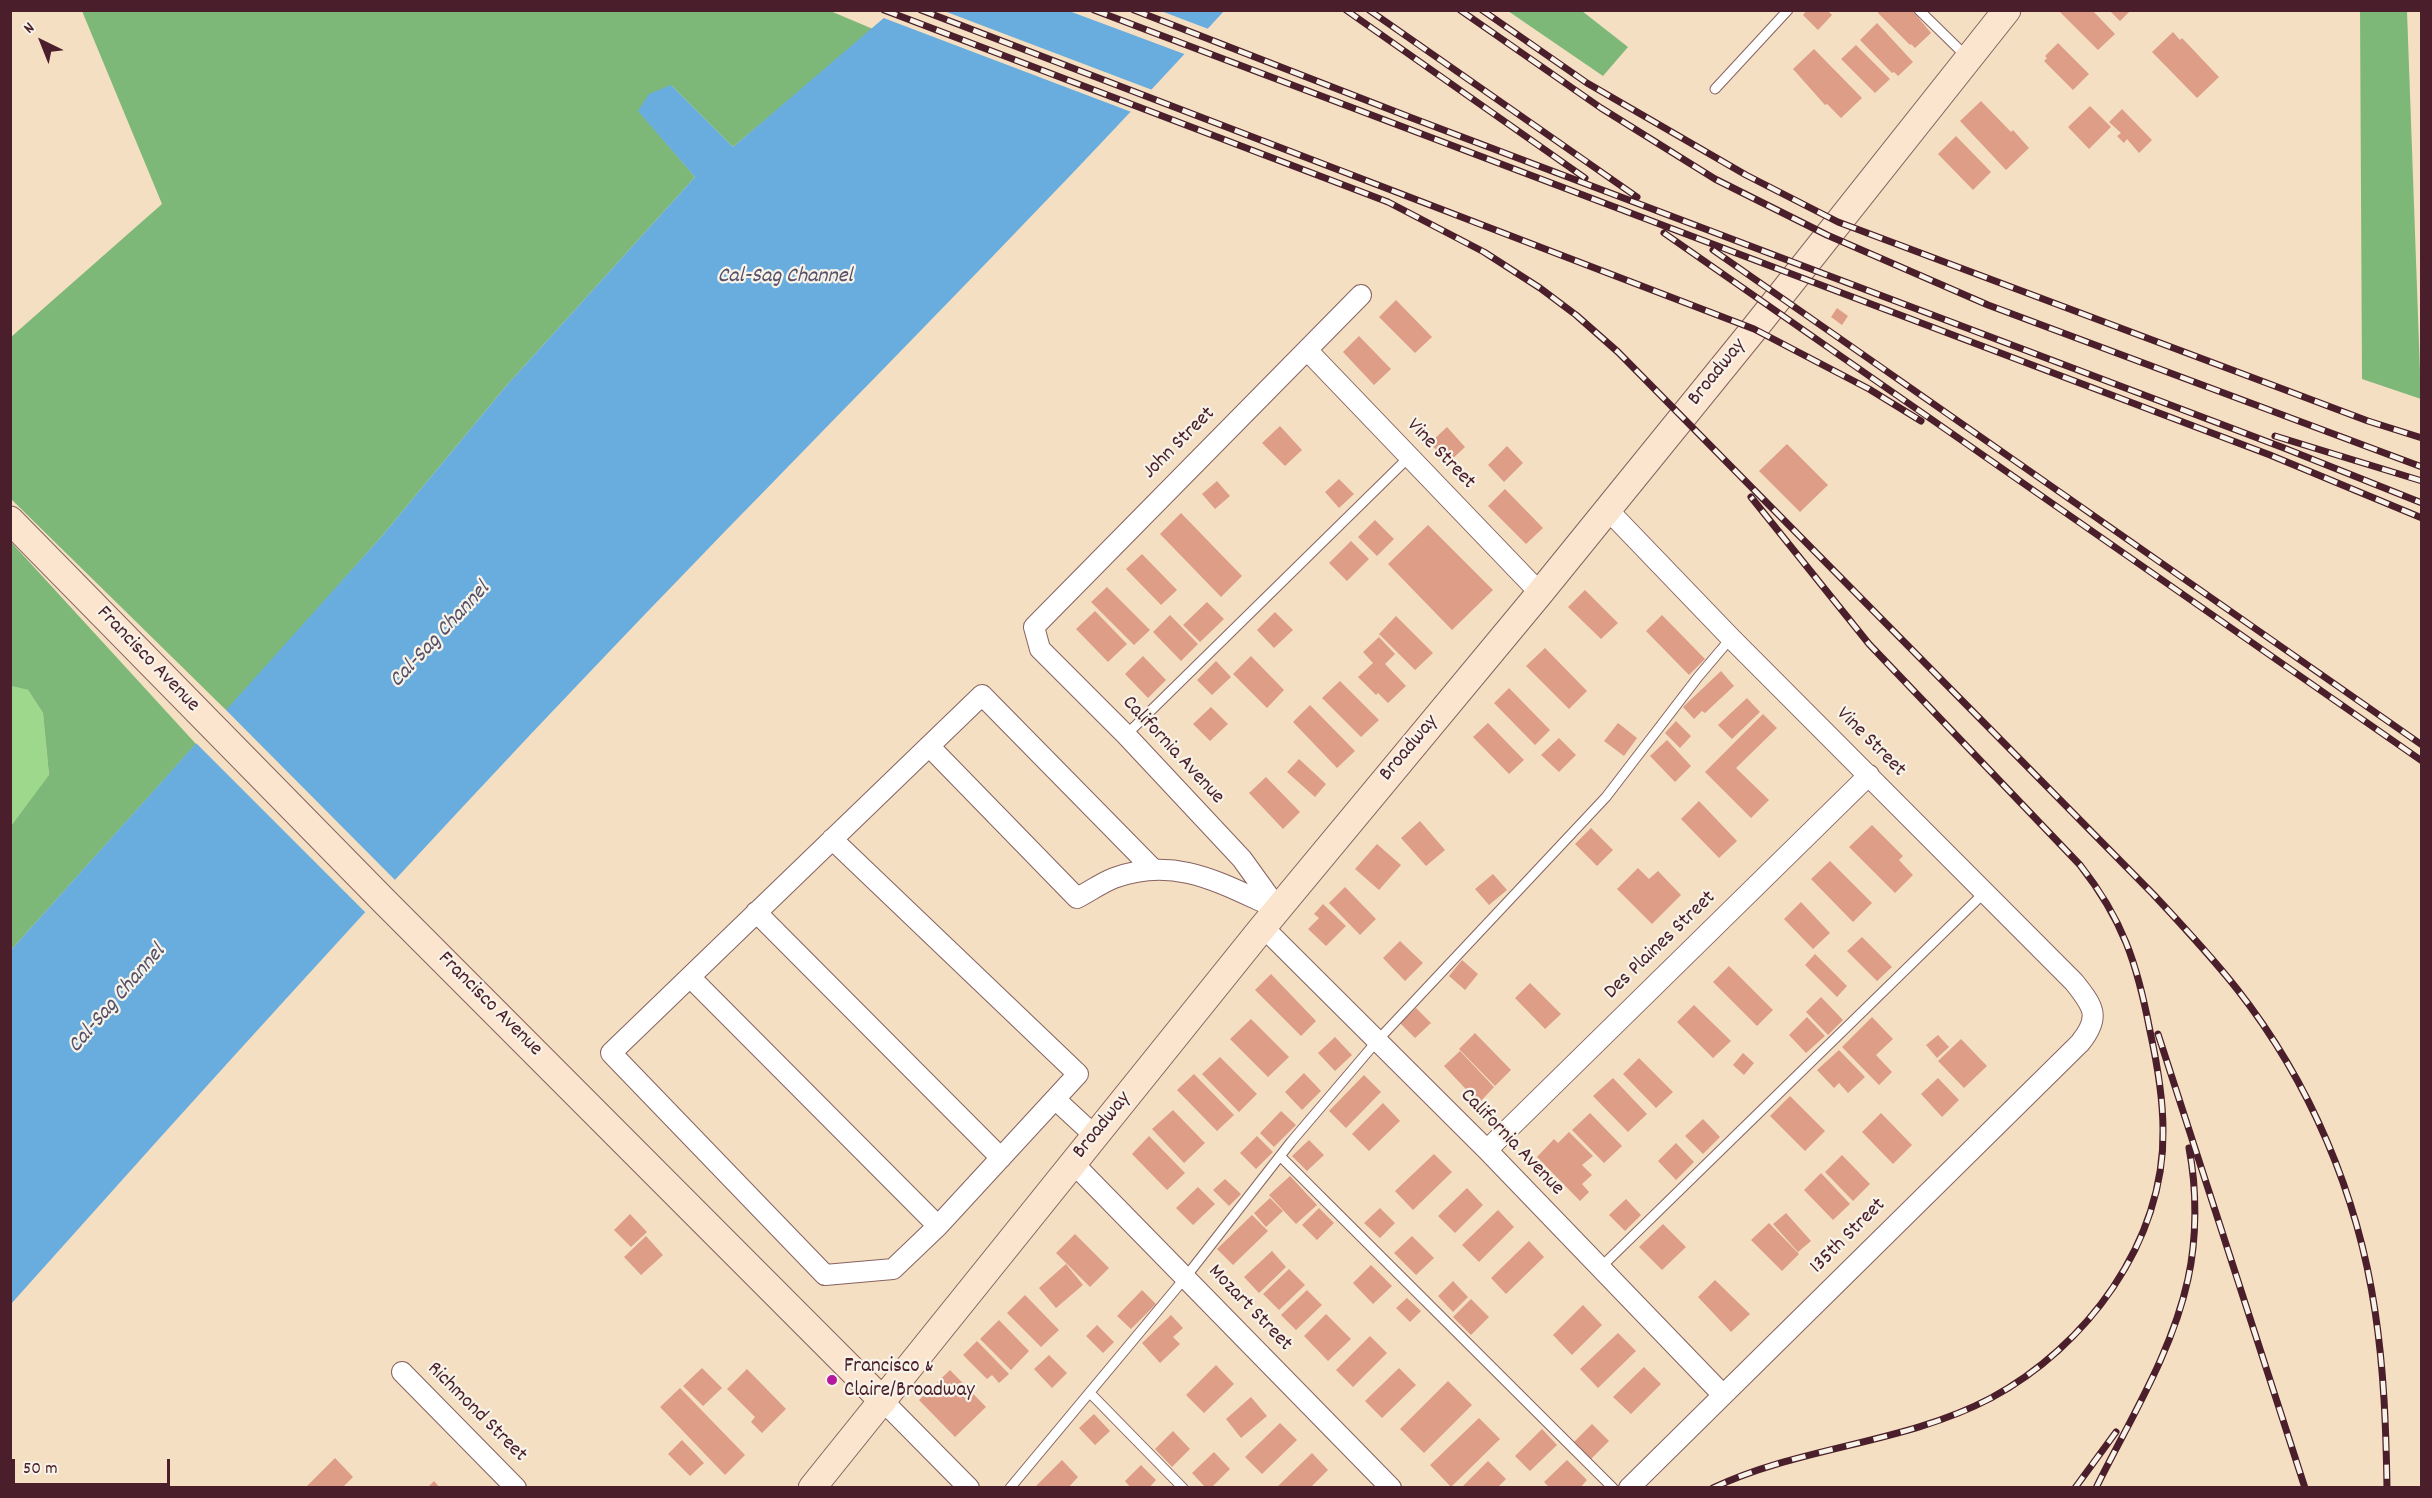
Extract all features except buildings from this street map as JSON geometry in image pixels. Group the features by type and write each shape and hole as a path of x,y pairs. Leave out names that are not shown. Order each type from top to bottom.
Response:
{"street":[{"name":"Broadway","path":"812,1488 1270,918 1540,593 2007,10"},
{"name":"John Street","path":"1034,627 1361,295"},
{"name":"Vine Street","path":"1307,351 1540,593"},
{"name":"Vine Street","path":"1607,509 1731,638 2074,982 2089,1000 2094,1014"},
{"name":"Francisco Avenue","path":"10,520 385,902 969,1488"},
{"name":"California Avenue","path":"1034,627 1040,649 1126,735 1242,859 1270,918 1377,1041 1487,1150 1723,1395"},
{"path":"832,838 1078,1074 938,1226 893,1269 825,1275 611,1053 832,838 982,695 1153,869"},
{"path":"929,746 1077,898 1113,878 1153,869 1195,873 1270,918"},
{"name":"Des Plaines Street","path":"1487,1150 1869,775"},
{"path":"756,912 1001,1158"},
{"path":"690,977 938,1226"},
{"name":"135th Street","path":"1629,1488 2079,1043 2091,1030 2094,1014"},
{"path":"1055,1099 1095,1136"},
{"name":"Mozart Street","path":"1073,1163 1391,1488"},
{"name":"Richmond Street","path":"402,1372 516,1488"}],"lane":[{"path":"1715,89 1788,10"},
{"path":"1919,10 1969,58"},
{"path":"1126,735 1409,457"},
{"path":"1010,1488 1185,1278 1280,1156 1377,1041 1606,797 1698,677 1731,638"},
{"path":"1600,1268 1985,892"},
{"path":"1280,1156 1613,1488"},
{"path":"1089,1393 1183,1488"}],"green space":[{"path":"828,10 873,29 733,147 672,86 639,111 695,177 507,385 382,536 227,711 11,499 11,337 162,204 82,11"},
{"path":"1508,11 1582,11 1628,47 1603,76"},
{"path":"2360,11 2407,11 2421,399 2362,379"},
{"path":"11,542 196,744 11,950 11,826 49,775 43,713 28,690 11,686"},
{"path":"11,686 28,690 43,713 49,776 11,826"}],"water":[{"name":"Cal-Sag Channel","path":"892,11 1224,11 1072,174 531,734 306,976 11,1304 11,950 382,536 507,385 695,177 638,111 649,94 671,85 733,147"}],"pier":[{"path":"888,10 944,11 1155,91 1134,113 881,17"},
{"path":"1069,11 1161,11 1211,30 1187,55"},
{"path":"225,709 398,883 368,915 194,741"}],"railway":[{"path":"884,10 1388,202 1484,252 1540,288 1576,315 1618,352 2153,894 2217,965 2263,1025 2287,1062 2327,1141 2357,1225 2375,1311 2381,1355 2387,1488"},
{"path":"921,10 1754,329 1869,389 1921,421"},
{"path":"1094,10 2270,455 2422,518"},
{"path":"1134,10 1412,118 2284,448 2422,503"},
{"path":"1346,10 1585,178"},
{"path":"1369,10 1637,197"},
{"path":"1460,10 1601,108 1715,179 1827,235 1988,305 2422,467"},
{"path":"1482,10 1587,83 1746,175 1838,222 2368,421 2422,438"},
{"path":"1664,233 2422,761"},
{"path":"1713,250 2422,745"},
{"path":"2275,436 2422,481"},
{"path":"1713,1488 1781,1463 1923,1426 1991,1398 2026,1376 2058,1350 2088,1320 2113,1287 2135,1251 2150,1212 2160,1172 2163,1130 2157,1068 2140,984 2118,924 2095,885 2080,865 1869,644 1751,497"},
{"path":"2158,1034 2305,1488"},
{"path":"2096,1488 2161,1360 2181,1306 2191,1263 2195,1213 2189,1148"},
{"path":"2075,1488 2116,1432"}],"place":[{"name":"Francisco & Claire/Broadway","path":"832,1380"}]}
